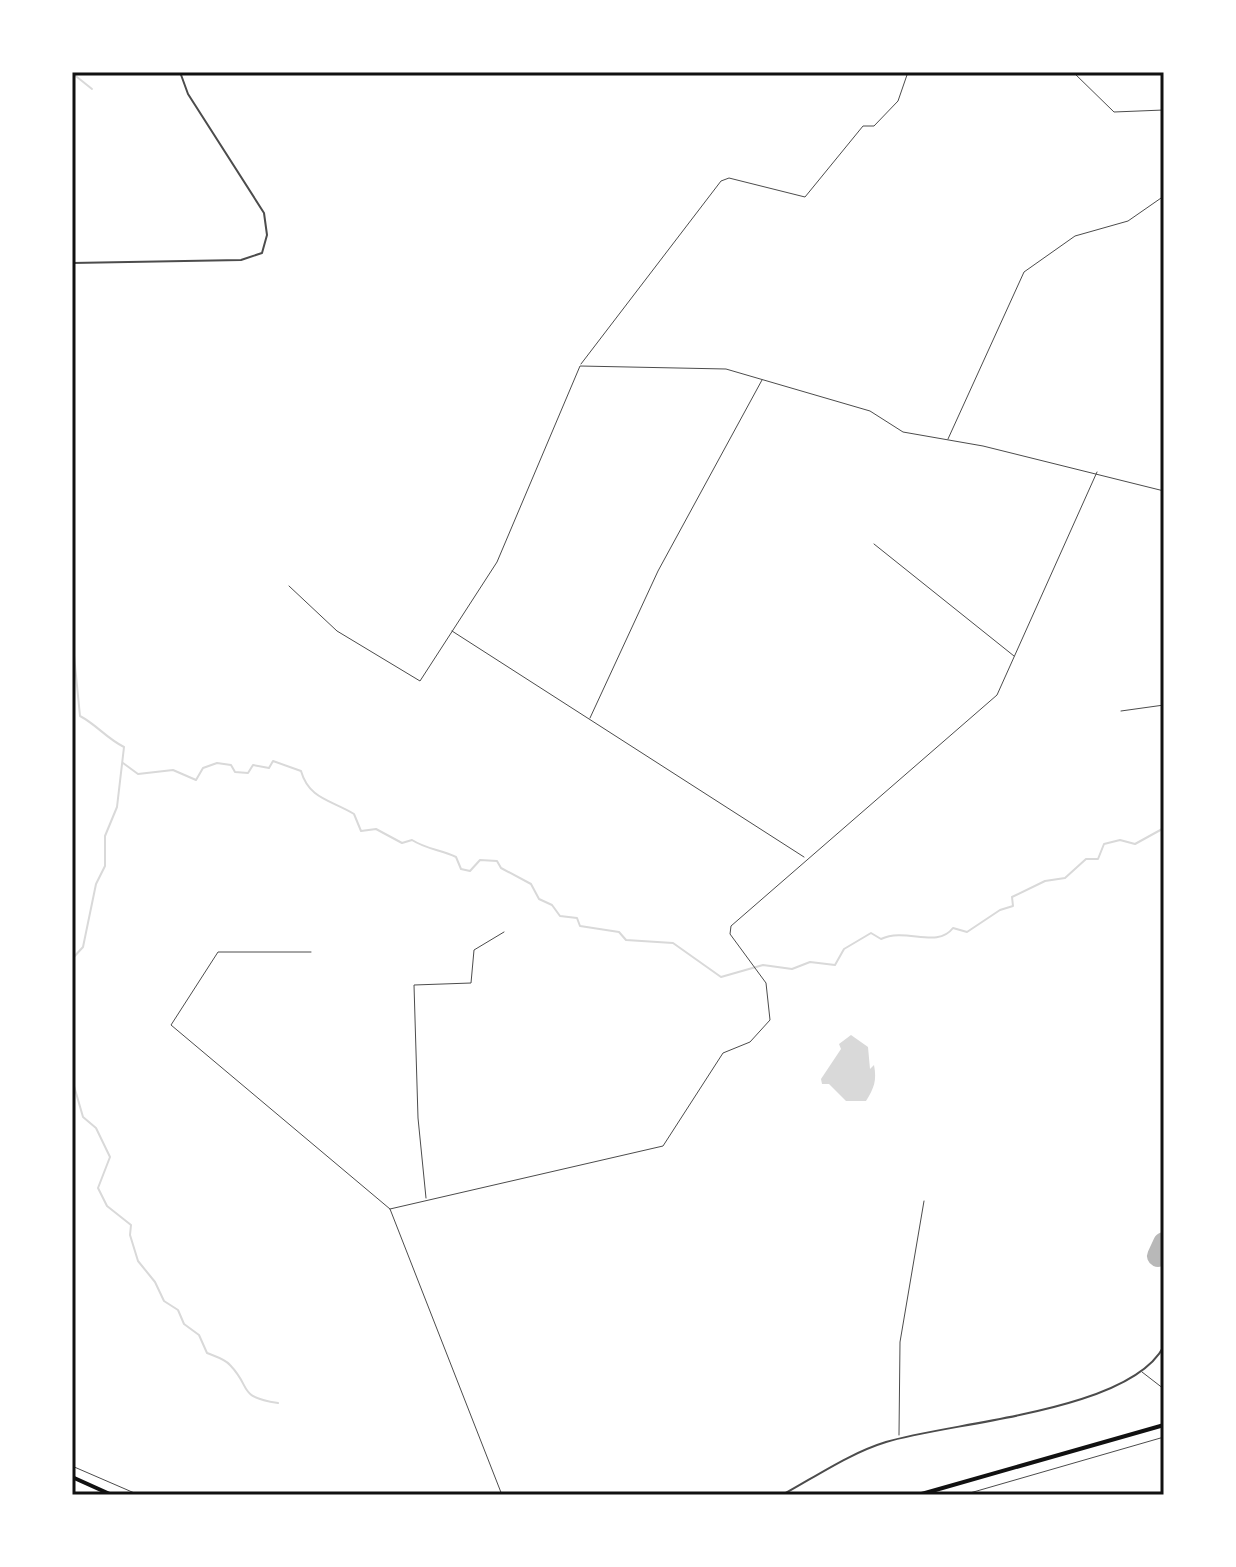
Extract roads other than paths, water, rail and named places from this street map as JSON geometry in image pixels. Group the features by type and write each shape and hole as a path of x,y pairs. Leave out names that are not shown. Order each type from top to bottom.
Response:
{"highway":[{"path":"918,1495 1164,1425"},
{"path":"72,1477 112,1495"}],"street":[{"path":"72,263 241,260 262,253 267,235 264,213 188,94 180,72"},
{"path":"289,586 337,631 414,680 421,679 497,562 580,366 721,181 729,178 805,197 863,126 874,126 898,101 908,72"},
{"path":"1073,72 1114,112 1164,110"},
{"path":"948,440 1024,272 1075,236 1128,221 1164,196"},
{"path":"580,366 726,369 870,411 903,432 1097,472 1164,491"},
{"path":"589,720 658,571 762,379"},
{"path":"390,1209 663,1146 723,1053 750,1042 767,1027 771,1009 766,983 729,930 733,922 993,701 1016,658 1097,472"},
{"path":"874,544 1016,658"},
{"path":"452,631 807,859"},
{"path":"1121,711 1164,705"},
{"path":"426,1201 418,1118 414,985 471,983 474,950 504,932"},
{"path":"311,952 218,952 171,1025 390,1209 502,1495"},
{"path":"899,1438 900,1342 924,1201"},
{"path":"782,1495 868,1448 899,1438 1047,1409 1140,1371 1164,1346"},
{"path":"1140,1371 1164,1389"},
{"path":"963,1495 1164,1437"},
{"path":"72,1466 139,1495"}],"waterway":[{"path":"72,73 92,89"},
{"path":"72,635 80,716 124,747 117,807 105,836 105,866 96,884 83,947 72,959"},
{"path":"123,763 138,774 173,770 196,780 203,768 217,763 231,765 235,772 248,773 253,765 269,768 273,761 301,771 315,793 354,814 361,831 376,829 402,843 412,840 456,857 461,869 470,871 480,860 497,861 501,868 531,884 539,899 552,905 560,916 577,918 580,926 619,932 626,940 673,943 721,977 763,965 792,969 810,962 835,965 844,949 871,933 881,939 901,935 939,937 953,928 967,932 1000,910 1013,906 1012,897 1045,881 1065,878 1086,859 1098,859 1104,844 1120,840 1135,844 1164,828"},
{"path":"72,1079 83,1117 96,1128 110,1157 98,1188 107,1206 131,1225 130,1235 138,1261 155,1282 164,1301 178,1310 184,1324 199,1335 207,1353 228,1363 250,1394 278,1403"}]}
